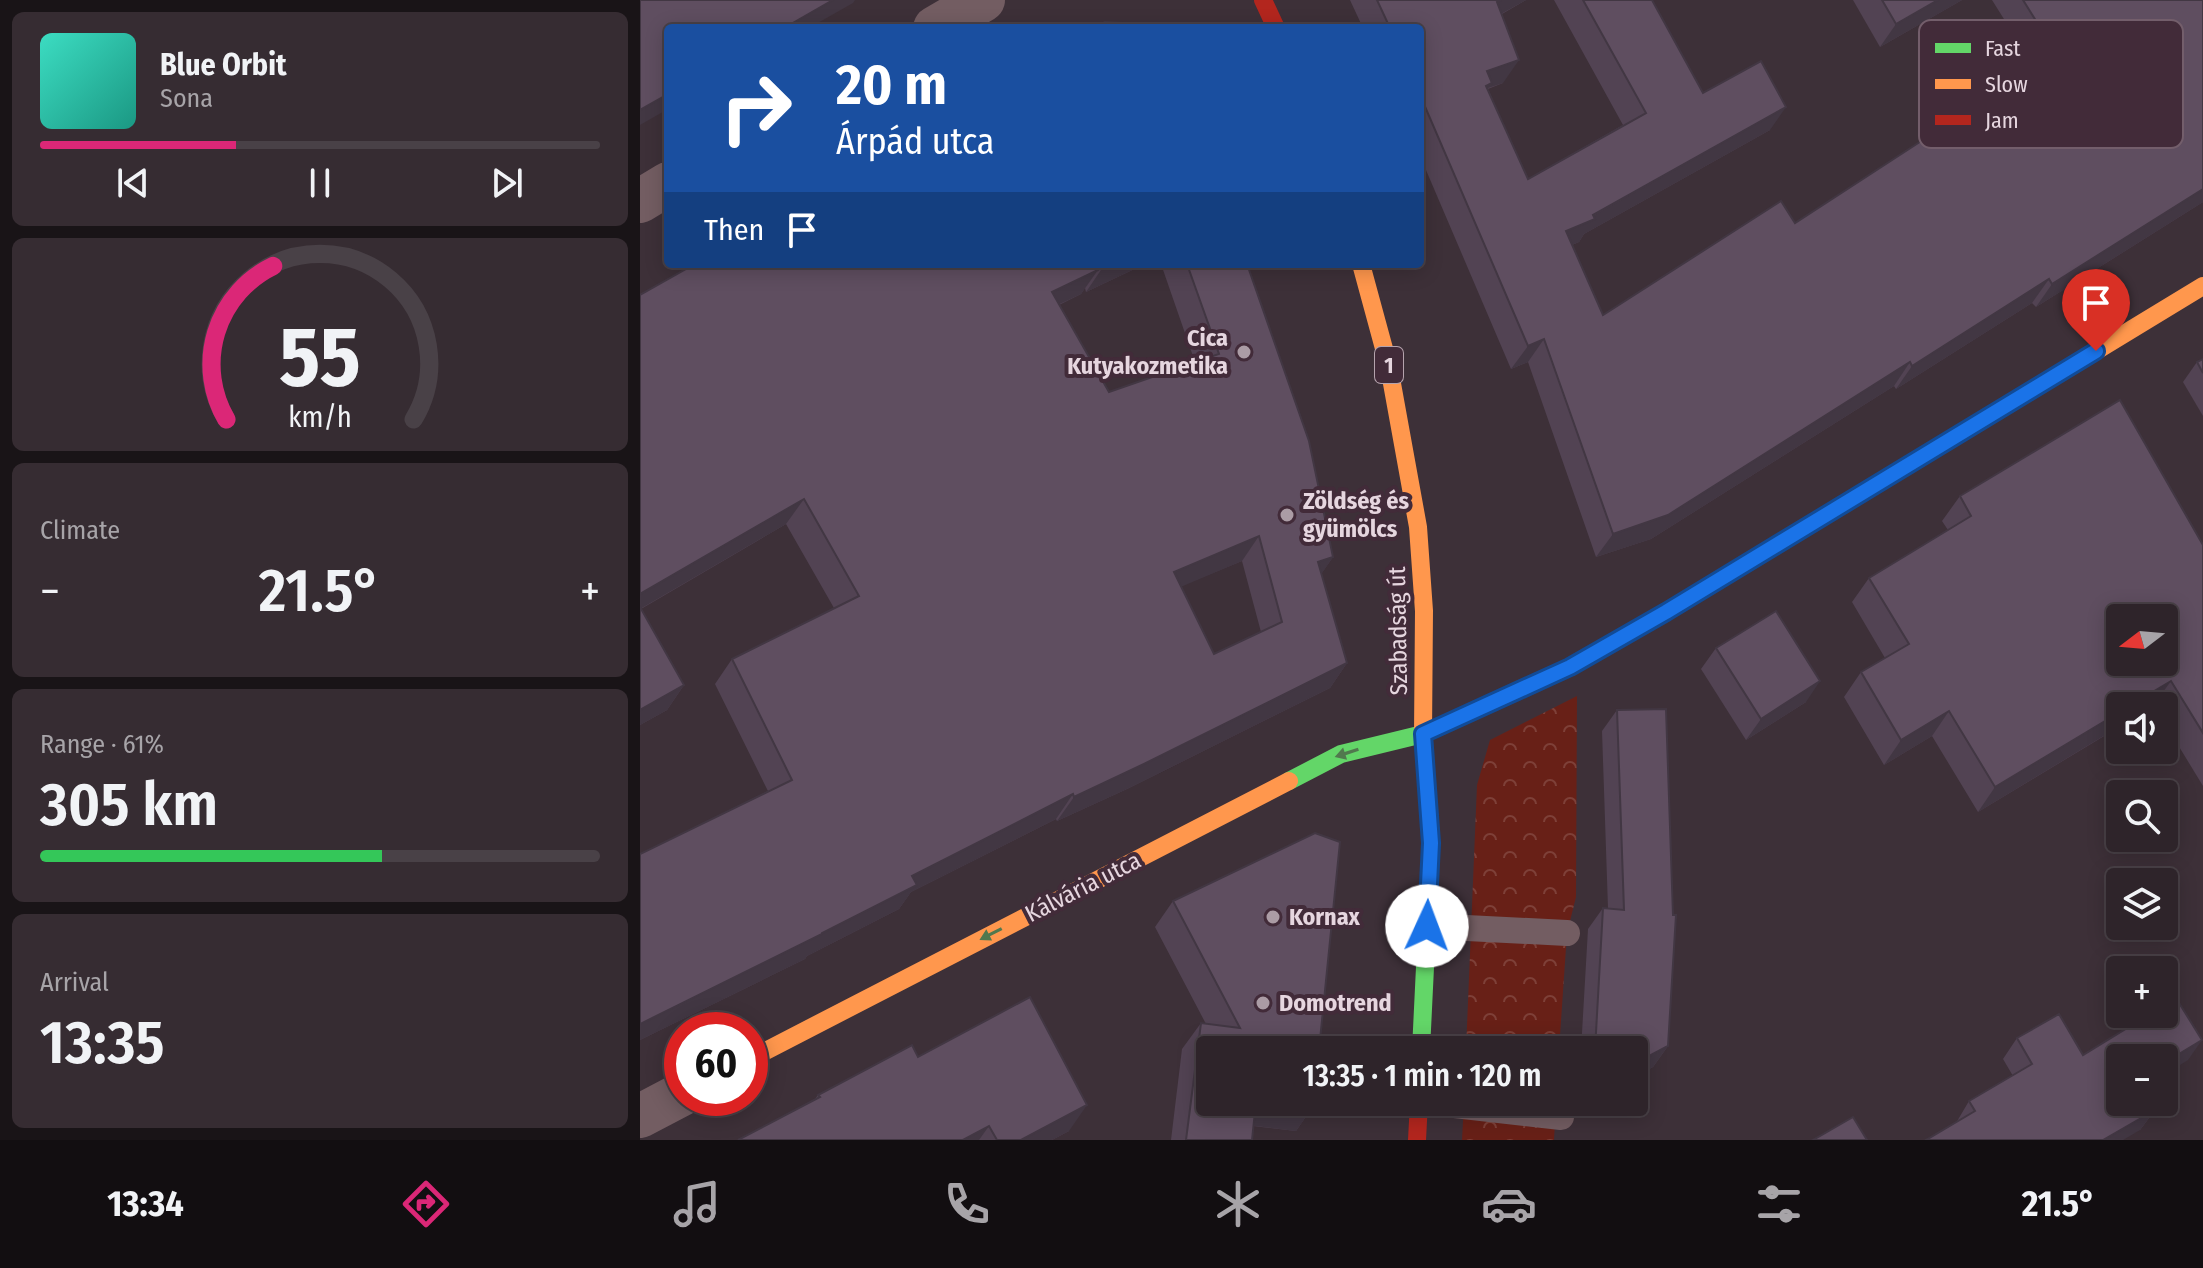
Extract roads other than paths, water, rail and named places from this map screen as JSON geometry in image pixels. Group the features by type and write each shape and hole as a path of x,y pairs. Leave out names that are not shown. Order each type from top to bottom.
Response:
{"street":[{"path":"942,24 983,0"},
{"path":"1263,0 1274,24"},
{"path":"640,201 664,186"},
{"name":"Szabadság út","path":"1362,268 1389,367 1418,527 1424,611 1423,734 1431,843 1422,1036"},
{"name":"Kálvária utca","path":"768,1050 1341,754 1423,734 1570,667 2203,286"},
{"path":"640,1116 664,1103"},
{"path":"1417,1140 1418,1116"}],"lane":[{"path":"1427,926 1567,933"},
{"path":"1552,1116 1561,1117"}],"place":[{"name":"Cica Kutyakozmetika","path":"1244,352"},
{"name":"Zöldség és gyümölcs","path":"1287,515"},
{"name":"Kornax","path":"1273,917"},
{"name":"Domotrend","path":"1263,1003"}]}
